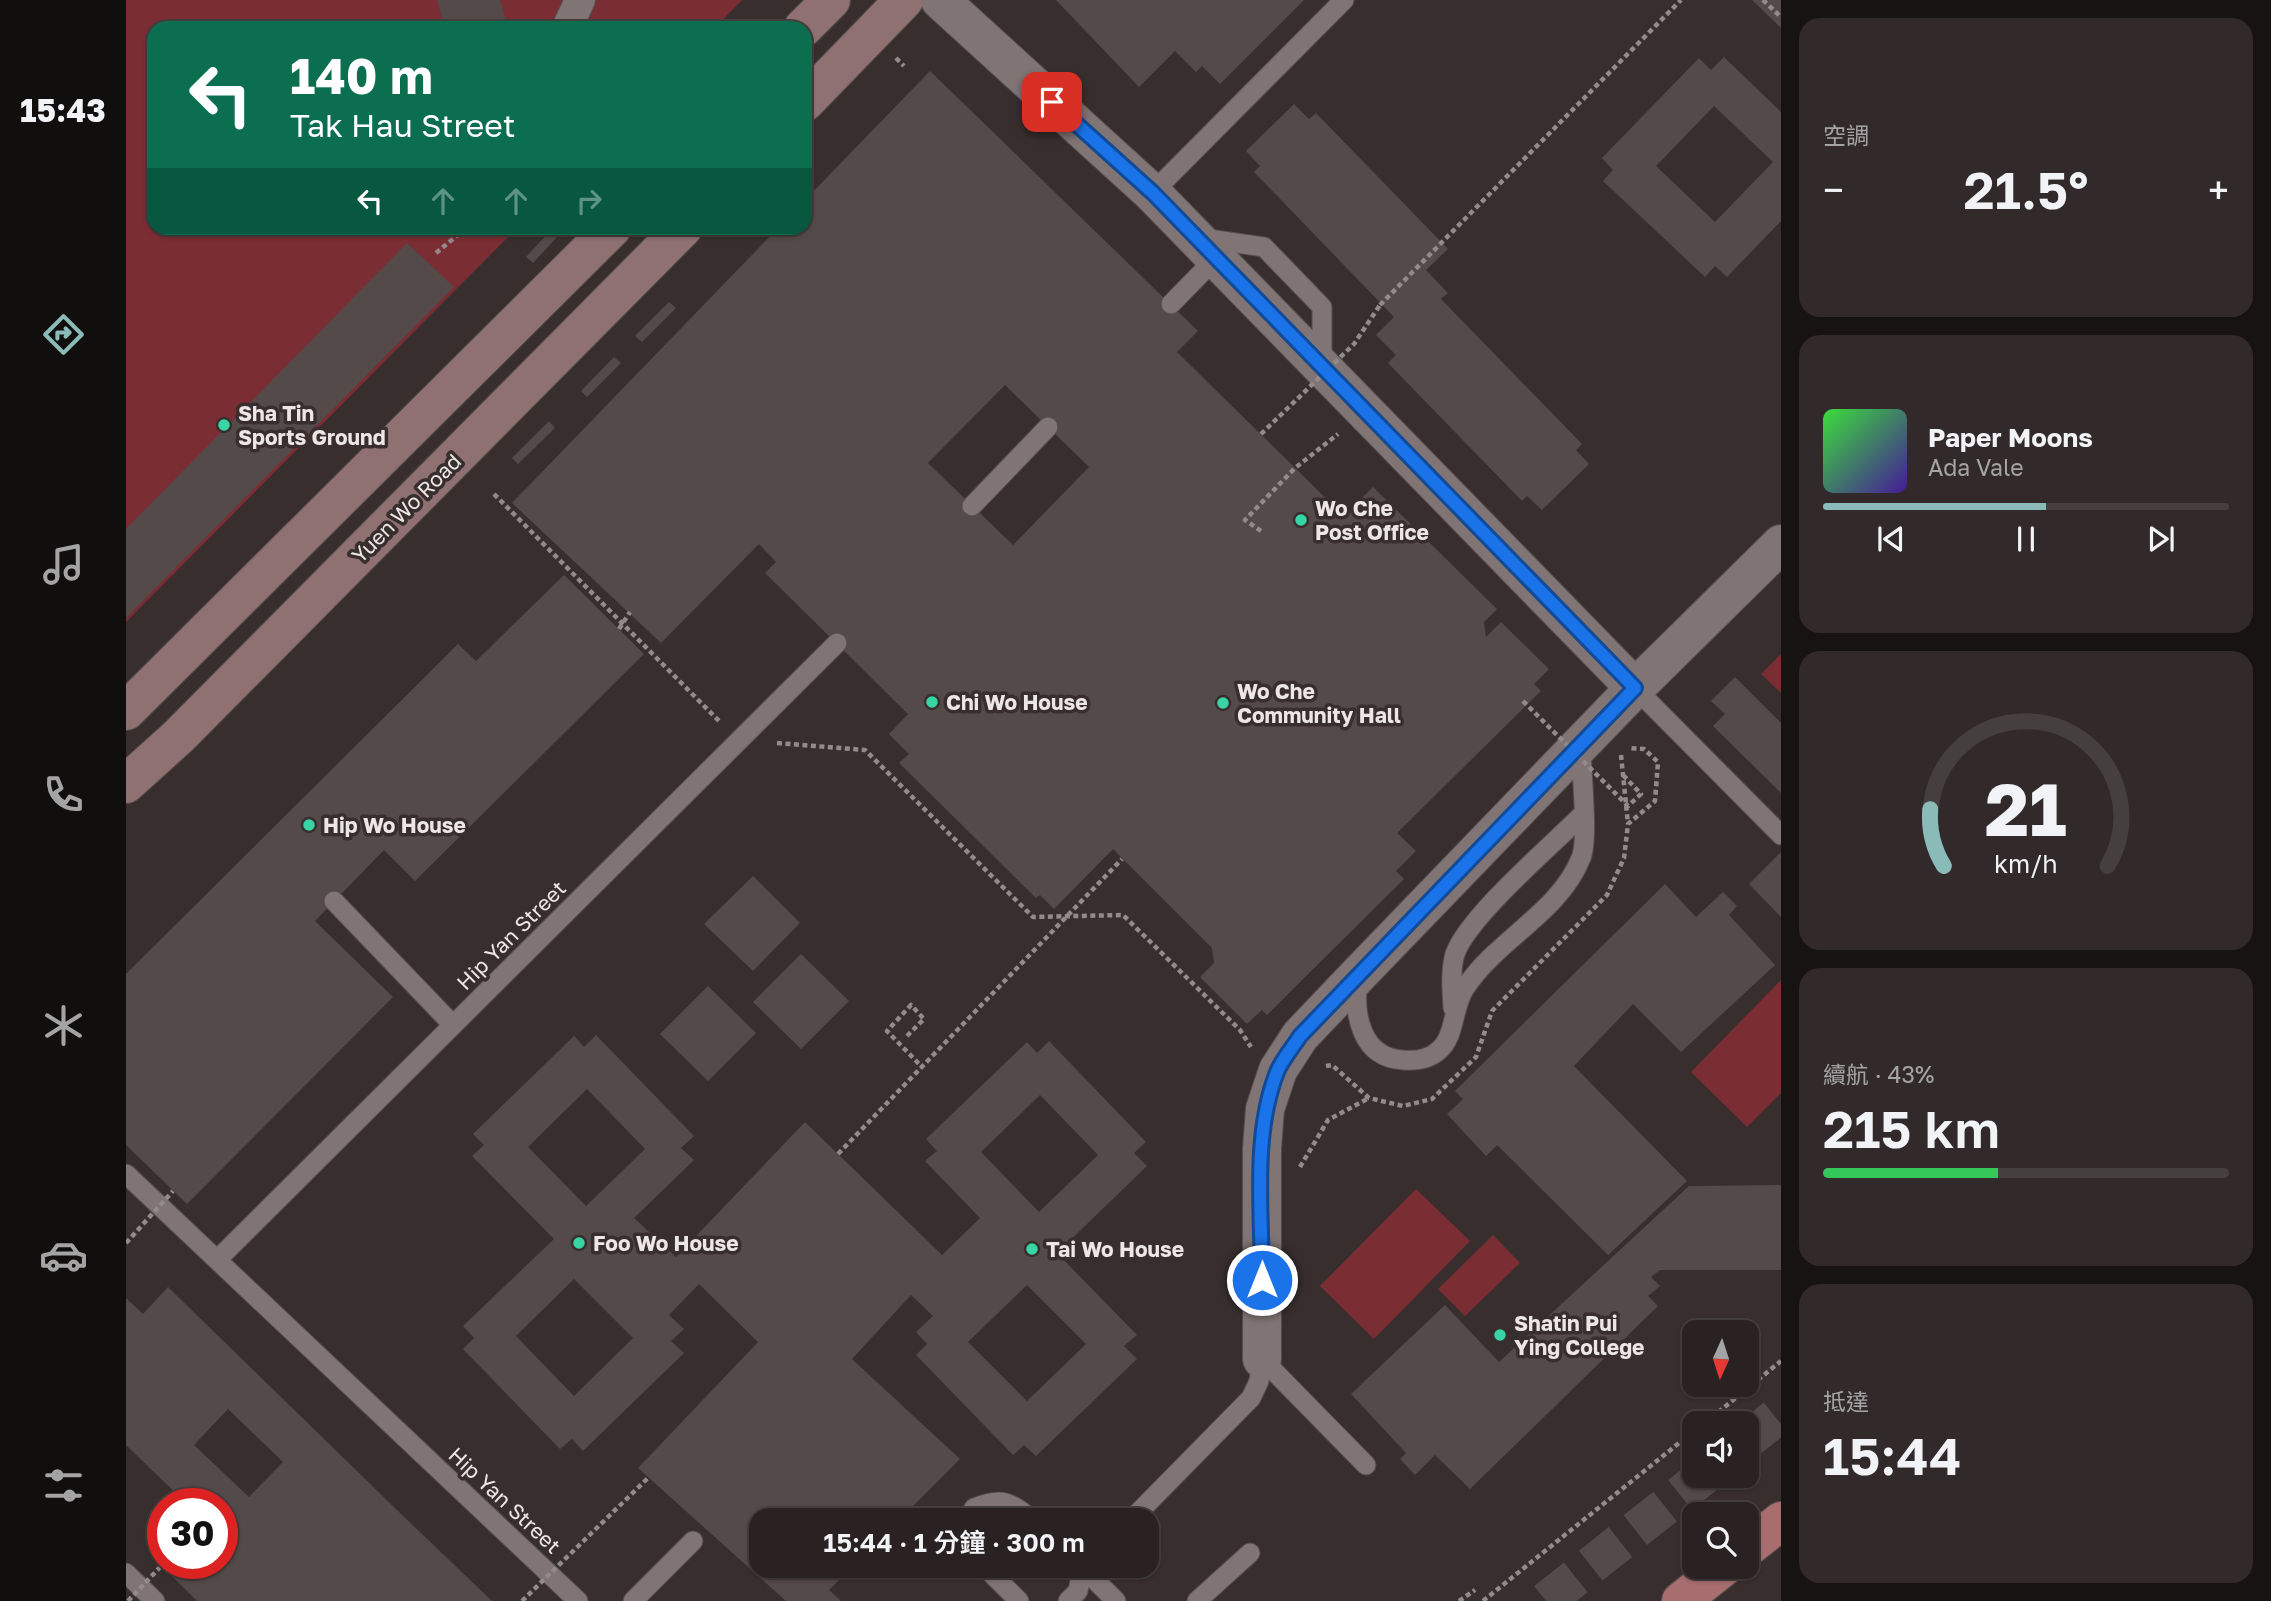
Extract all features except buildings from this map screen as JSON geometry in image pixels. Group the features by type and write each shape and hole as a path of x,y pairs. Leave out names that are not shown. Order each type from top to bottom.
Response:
{"highway":[{"path":"1759,1539 1781,1521"},
{"path":"1681,1601 1709,1579"}],"main road":[{"path":"810,21 831,0"},
{"path":"812,95 904,0"},
{"path":"126,710 605,235"},
{"name":"Yuen Wo Road","path":"126,784 179,736 676,235"}],"street":[{"path":"940,0 1153,193 1635,688"},
{"path":"1262,1359 1262,1149 1265,1109 1278,1069 1300,1036 1359,974 1635,688 1781,544"}],"lane":[{"path":"1153,193 1344,0"},
{"path":"1171,304 1205,248"},
{"path":"972,506 1048,427"},
{"name":"Hip Yan Street","path":"218,1259 837,643"},
{"path":"1635,688 1781,835"},
{"path":"1359,974 1357,1018 1366,1041 1379,1054 1398,1060 1419,1061 1439,1051 1450,1033 1454,1013 1465,989 1569,884 1582,854 1581,745"},
{"path":"1454,1013 1452,980 1455,955 1469,928 1582,815"},
{"path":"334,901 453,1025"},
{"name":"Hip Yan Street","path":"126,1174 578,1601"},
{"path":"1262,1359 1366,1465"},
{"path":"1143,1508 1251,1398 1259,1381 1262,1359"},
{"path":"974,1508 995,1500 1019,1508"},
{"path":"633,1601 693,1541"},
{"path":"1197,1601 1250,1553"},
{"path":"126,1573 155,1601"},
{"path":"996,1578 1019,1601"},
{"path":"1068,1601 1078,1591 1080,1578"},
{"path":"1093,1578 1116,1601"}],"path":[{"path":"1261,434 1354,344 1380,305 1681,0"},
{"path":"1763,0 1781,17"},
{"path":"436,254 458,235"},
{"path":"1261,531 1245,520 1295,468 1339,434"},
{"path":"494,494 739,741 865,750 1033,917 1123,915 1240,1030 1254,1051"},
{"path":"619,629 630,612"},
{"path":"1523,701 1628,806 1641,794 1623,775 1628,824"},
{"path":"838,1154 1122,859"},
{"path":"907,1036 924,1018 911,1005 887,1031 923,1068"},
{"path":"1293,1177 1328,1120 1368,1098"},
{"path":"126,1243 173,1191"},
{"path":"1719,1411 1781,1361"},
{"path":"1483,1601 1682,1441"},
{"path":"522,1601 649,1477"},
{"path":"128,1601 149,1579"},
{"path":"1460,1601 1475,1590"}],"shaded area":[{"name":"Sha Tin Sports Ground","path":"126,0 742,0 722,21 147,21 147,235 510,235 126,622"},
{"path":"1781,654 1781,693 1761,674"},
{"path":"1781,980 1781,1093 1747,1127 1691,1072"},
{"path":"1416,1189 1470,1241 1374,1339 1320,1286"},
{"path":"1493,1235 1520,1263 1465,1316 1438,1289"}],"tunnel":[{"path":"1759,1431 1781,1413"},
{"path":"1546,1601 1689,1488"}],"place":[{"name":"Sha Tin Sports Ground","path":"224,425"},
{"name":"Wo Che Post Office","path":"1301,520"},
{"name":"Chi Wo House","path":"932,702"},
{"name":"Wo Che Community Hall","path":"1223,703"},
{"name":"Hip Wo House","path":"309,825"},
{"name":"Foo Wo House","path":"579,1243"},
{"name":"Tai Wo House","path":"1032,1249"},
{"name":"Shatin Pui Ying College","path":"1500,1335"}],"route":[{"path":"1052,102 1153,193 1349,391 1635,688 1300,1036 1278,1069 1265,1109 1262,1149 1262,1280"}]}
